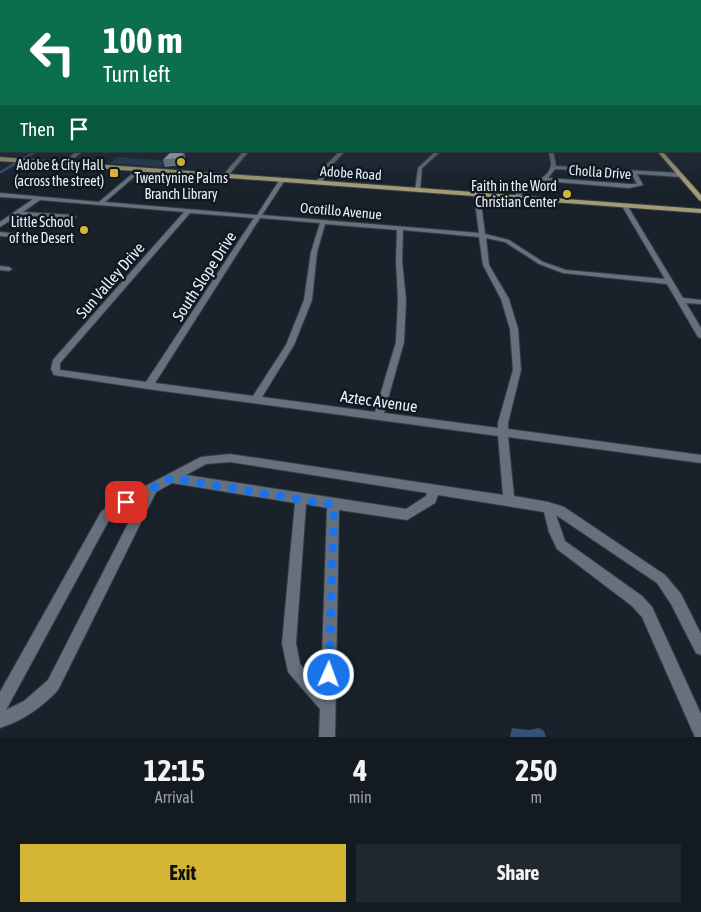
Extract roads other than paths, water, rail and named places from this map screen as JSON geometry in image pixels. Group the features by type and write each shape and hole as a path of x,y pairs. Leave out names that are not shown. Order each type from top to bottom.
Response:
{"main road":[{"path":"660,152 698,193 701,199"},
{"name":"Adobe Road","path":"0,159 701,211"}],"street":[{"path":"63,164 80,152"},
{"path":"225,176 246,152"},
{"path":"319,183 328,166 342,152"},
{"path":"417,190 420,168 438,152"},
{"path":"517,198 518,193 522,190 543,180 553,167 551,152"},
{"path":"553,167 680,175"},
{"path":"101,203 139,170"},
{"name":"Cholla Drive","path":"543,180 629,186 640,185 640,181 633,172"},
{"name":"South Slope Drive","path":"148,386 282,180"},
{"name":"Ocotillo Avenue","path":"0,195 482,235 507,241 540,263 565,272 670,282"},
{"path":"477,195 486,265 505,299 514,329 517,370 503,423 509,500"},
{"path":"0,225 39,198"},
{"path":"625,206 701,335"},
{"name":"Sun Valley Drive","path":"55,369 56,362 188,211"},
{"path":"18,213 73,217"},
{"path":"255,400 290,345 307,303 314,252 323,222"},
{"path":"378,416 400,342 402,300 399,261 400,229"},
{"path":"0,234 47,239"},
{"path":"0,268 9,269"},
{"path":"682,300 701,302"},
{"name":"Aztec Avenue","path":"55,369 57,373 65,375 701,459"},
{"path":"0,707 105,516 113,509 206,460 230,458 509,500 560,511 661,580 676,599 701,648"},
{"path":"171,478 301,500 407,515 431,499 434,490"},
{"path":"0,720 17,716 39,700 53,685 152,488"},
{"path":"301,500 289,643 293,667 328,708"},
{"path":"326,737 334,505"},
{"path":"548,507 561,545 638,601 646,612 701,732"}],"waterway":[{"path":"0,173 35,152"}],"place":[{"name":"Twentynine Palms Branch Library","path":"181,162"},
{"name":"Adobe & City Hall (across the street)","path":"114,173"},
{"name":"Faith in the Word Christian Center","path":"567,194"},
{"name":"Little School of the Desert","path":"84,230"}]}
